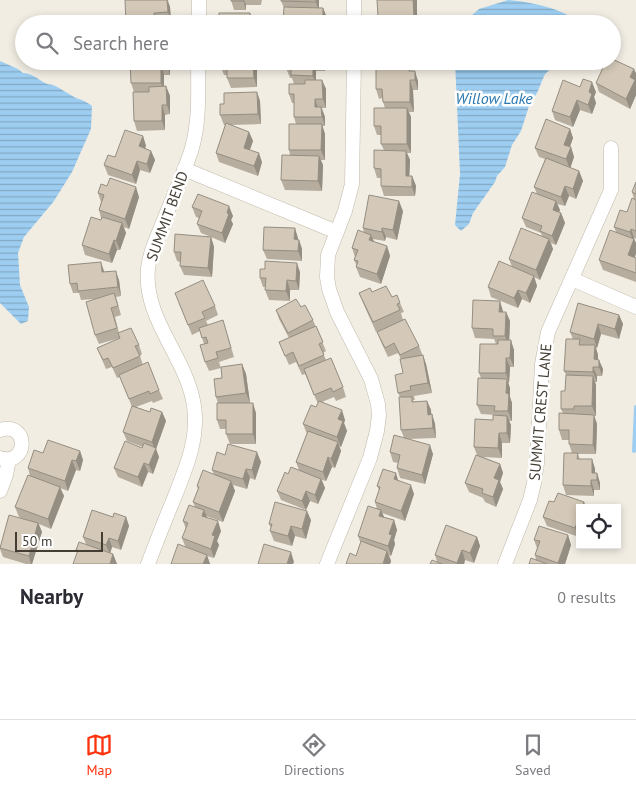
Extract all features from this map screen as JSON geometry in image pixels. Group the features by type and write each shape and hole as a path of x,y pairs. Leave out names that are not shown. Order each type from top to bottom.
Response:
{"street":[{"path":"199,0 199,15"},
{"path":"354,0 354,15"},
{"name":"SUMMIT BEND","path":"148,564 188,460 195,430 192,398 186,378 158,323 153,308 148,282 148,269 154,243 192,149 196,132 198,70"},
{"path":"328,564 370,458 377,432 378,415 378,404 371,379 337,312 329,289 328,255 345,211 352,184 354,70"},
{"name":"SUMMIT CREST LANE","path":"505,564 530,500 534,483 537,463 542,364 548,332 611,190 611,148"},
{"path":"184,169 337,232"},
{"path":"572,279 636,307"},
{"path":"0,430 11,429 16,431 21,437 22,444 20,452 16,457 4,458 6,475 0,491"}],"water":[{"path":"508,0 535,4 567,15 472,15 479,9"},
{"path":"0,61 15,68 15,70 32,75 46,84 56,86 92,106 91,129 72,172 54,201 24,237 18,253 20,285 29,307 28,321 21,324 0,303"},
{"name":"Willow Lake","path":"455,70 550,70 545,74 537,93 530,103 521,131 512,145 505,167 473,213 469,224 461,231 455,225 460,174"}],"building":[{"path":"125,0 167,0 168,12 154,13 154,15 126,15"},
{"path":"316,0 316,2 281,1"},
{"path":"377,0 413,0 414,15 378,15"},
{"path":"284,7 323,8 323,15 284,15"},
{"path":"219,13 250,13 250,15 219,15"},
{"path":"621,63 634,69 630,77 635,80 626,99 596,83 602,70 621,70"},
{"path":"130,70 161,70 161,83 131,83"},
{"path":"227,70 254,70 254,78 227,78"},
{"path":"291,70 313,70 313,76 291,75"},
{"path":"376,70 415,71 415,80 410,80 410,102 383,102 382,89 376,89"},
{"path":"583,79 592,82 589,92 592,94 588,105 577,100 570,117 552,111 563,80 580,87"},
{"path":"305,80 322,80 323,99 315,99 315,107 321,107 322,117 294,117 294,94 289,94 289,84 305,84"},
{"path":"166,86 167,105 162,105 162,121 134,121 133,92 149,92 149,87"},
{"path":"257,92 258,114 220,115 220,104 224,104 224,93"},
{"path":"374,108 407,108 407,144 381,144 381,126 374,126"},
{"path":"546,119 570,129 564,145 571,147 566,159 535,148"},
{"path":"226,123 249,132 244,148 259,153 254,166 216,153"},
{"path":"289,124 322,124 321,150 289,150"},
{"path":"125,130 143,136 139,146 151,151 147,164 137,161 132,175 104,165 108,155 115,157"},
{"path":"374,150 406,151 406,176 412,176 412,187 381,186 381,169 374,168"},
{"path":"282,155 319,156 318,181 281,180"},
{"path":"546,158 579,171 573,189 565,186 561,197 534,187"},
{"path":"110,178 136,187 125,219 99,210 104,195 98,193 101,184 107,186"},
{"path":"636,182 636,194 632,192"},
{"path":"532,192 556,201 553,210 561,213 552,236 540,231 542,226 522,218"},
{"path":"198,194 229,206 227,213 229,214 222,233 197,224 202,211 192,207"},
{"path":"369,195 399,201 393,230 382,228 382,232 363,228"},
{"path":"632,198 636,200 636,231 631,229 630,232 614,227 620,210 627,212"},
{"path":"91,217 101,220 102,217 122,223 109,254 82,245"},
{"path":"264,227 295,228 294,239 299,240 298,251 263,250"},
{"path":"521,228 549,239 536,270 509,259"},
{"path":"358,230 371,235 369,240 387,246 377,274 356,267 358,261 354,260 358,250 352,248"},
{"path":"610,230 634,239 628,255 636,258 636,273 599,260"},
{"path":"175,234 211,237 208,268 180,266 181,252 174,252"},
{"path":"265,261 297,263 296,281 287,280 286,291 265,290 266,278 260,278 260,269 265,269"},
{"path":"499,261 534,276 526,293 518,290 514,298 488,287"},
{"path":"101,262 102,272 116,271 118,287 78,291 77,283 70,284 68,265"},
{"path":"203,280 215,306 202,312 205,318 188,325 175,293"},
{"path":"386,286 392,297 397,295 400,303 397,304 400,310 373,322 359,293 370,288 372,292"},
{"path":"114,293 118,306 111,308 117,328 95,335 86,302"},
{"path":"296,299 301,307 305,305 313,320 288,333 276,310"},
{"path":"473,300 500,301 499,312 506,312 505,336 493,336 493,329 472,328"},
{"path":"578,303 619,315 615,329 598,324 594,339 570,332"},
{"path":"405,319 419,346 400,355 394,343 385,348 377,332"},
{"path":"223,320 231,348 216,352 218,358 205,362 200,345 208,343 206,337 202,338 199,328"},
{"path":"316,326 323,342 319,344 324,355 299,366 293,352 285,356 279,342"},
{"path":"131,328 139,345 135,346 140,356 113,368 108,358 103,360 97,348 120,338 118,333"},
{"path":"566,339 580,339 579,345 595,345 594,359 599,360 599,367 593,367 593,372 564,371"},
{"path":"498,340 511,340 510,358 506,358 506,373 479,373 480,344 498,344"},
{"path":"423,355 428,383 410,386 411,390 398,393 395,375 403,373 400,359"},
{"path":"331,358 343,387 333,392 331,388 314,395 304,369"},
{"path":"148,362 159,390 150,394 149,391 129,399 119,375"},
{"path":"242,364 246,393 216,397 214,379 222,378 221,367"},
{"path":"566,375 593,376 592,406 574,406 574,409 561,409 561,391 565,391"},
{"path":"478,378 507,379 506,393 509,394 508,411 494,411 495,406 477,405"},
{"path":"399,397 412,397 412,402 427,401 428,415 432,414 433,428 401,430"},
{"path":"319,401 342,410 338,419 343,421 337,437 303,424 311,405 316,407"},
{"path":"217,403 253,403 253,434 226,434 226,420 217,420"},
{"path":"132,406 150,412 151,408 162,412 152,442 123,432"},
{"path":"559,413 594,415 593,445 569,444 569,430 559,430"},
{"path":"493,415 507,416 507,433 499,433 498,448 474,447 475,419 493,420"},
{"path":"308,431 338,442 331,459 328,457 323,472 296,462"},
{"path":"394,435 430,445 422,475 397,468 400,455 390,452"},
{"path":"48,440 80,451 76,461 72,460 65,481 28,468 34,450 43,453"},
{"path":"125,441 142,448 144,443 156,448 149,465 144,463 138,477 114,468"},
{"path":"228,444 257,452 252,470 246,469 243,479 212,470 217,452 225,455"},
{"path":"564,453 578,453 577,459 592,459 592,473 597,473 597,480 591,480 591,486 563,485"},
{"path":"476,455 500,464 494,478 499,480 493,497 482,493 483,489 465,483"},
{"path":"291,467 321,479 315,495 306,491 302,501 277,491 285,472 288,474"},
{"path":"383,469 396,473 394,479 411,485 401,511 375,502 380,487 377,486"},
{"path":"203,470 231,481 219,512 193,502"},
{"path":"28,475 60,487 48,519 15,507"},
{"path":"558,493 584,502 583,504 576,504 575,528 543,517 549,501 554,502"},
{"path":"275,502 307,511 302,529 291,526 288,536 270,531 272,524 269,524"},
{"path":"189,505 204,510 202,516 218,521 212,535 215,536 211,549 182,538 188,523 183,521"},
{"path":"368,506 381,510 379,516 394,520 389,534 392,535 388,546 358,536"},
{"path":"92,510 113,517 114,513 126,517 118,541 109,538 106,545 83,537"},
{"path":"9,515 38,523 29,556 0,548"},
{"path":"446,525 477,537 470,553 462,550 457,563 435,555"},
{"path":"539,526 568,535 558,563 535,555 540,541 534,540"},
{"path":"361,541 387,551 383,564 346,564 350,553 356,556"},
{"path":"79,542 113,554 110,564 73,564"},
{"path":"178,544 207,555 203,564 171,564"},
{"path":"264,544 291,552 287,564 258,564"},
{"path":"531,558 547,564 529,564"},
{"path":"432,560 442,564 430,564"}],"waterway":[{"path":"634,451 636,407"}]}
